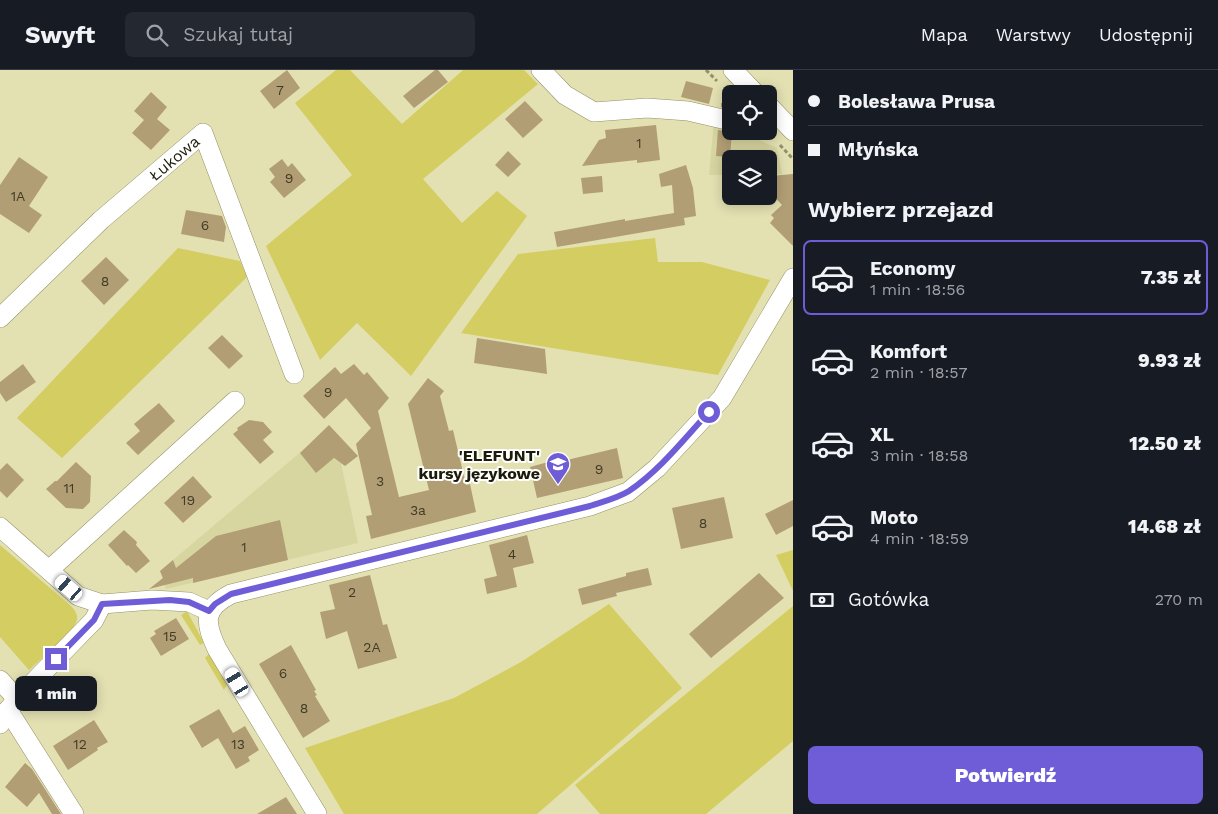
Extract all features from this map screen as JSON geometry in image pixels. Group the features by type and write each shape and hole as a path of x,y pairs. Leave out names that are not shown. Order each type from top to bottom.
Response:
{"street":[{"path":"542,70 565,95 594,112 647,108 688,111 722,119"},
{"path":"733,70 747,85"},
{"path":"777,117 793,131"},
{"name":"Łukowa","path":"0,318 101,220 203,133 294,374"},
{"path":"317,814 217,649 207,622 209,611 215,604 231,594 590,506 628,492 657,468 722,398 793,278"},
{"path":"49,570 236,401"},
{"path":"0,527 78,596 102,604 170,600 189,602 209,611"},
{"path":"8,711 94,620 102,604"},
{"path":"0,680 8,711 74,814"}],"shaded area":[{"path":"336,70 350,70 402,124 463,70 524,70 538,84 423,179 462,223 497,191 527,216 411,376 357,323 320,360 266,246 352,175 295,103"},
{"path":"714,120 722,124 722,140 759,140 777,148 782,174 777,174 777,150 722,150 722,175 709,175"},
{"path":"655,238 658,262 702,262 770,280 718,375 461,333 518,254"},
{"path":"178,248 240,261 247,277 62,458 17,418"},
{"path":"309,445 341,463 358,543 166,589 160,571"},
{"path":"0,545 72,607 77,616 75,628 29,670 0,637"},
{"path":"793,550 793,591 776,555"},
{"path":"609,604 682,688 537,814 344,814 305,748 454,698 521,662"},
{"path":"793,606 793,741 706,814 600,814 575,785"},
{"path":"187,611 204,643 200,645 181,615"},
{"path":"210,653 228,683 224,690 205,658"}],"building":[{"path":"287,70 300,88 274,109 260,91"},
{"path":"435,70 438,70 448,82 414,108 403,96"},
{"path":"686,81 713,88 709,104 681,97"},
{"path":"151,92 167,107 157,119 170,130 151,150 132,133 144,120 134,111"},
{"path":"525,101 543,120 523,138 505,119"},
{"path":"656,125 660,160 637,163 637,160 582,166 599,140 606,138 605,130"},
{"path":"718,130 722,131 722,140 731,140 731,150 722,150 722,156 716,156"},
{"path":"508,151 521,164 508,177 495,165"},
{"path":"19,157 48,177 29,206 42,215 29,233 0,214 0,185"},
{"path":"282,159 288,167 292,163 306,180 284,198 270,182 275,177 269,169"},
{"path":"686,165 693,188 696,216 684,218 685,225 557,247 554,232 625,219 625,221 674,213 672,185 661,187 659,174"},
{"path":"793,174 793,246 770,223 774,218 771,215 782,205 777,200 777,175"},
{"path":"602,176 603,192 583,194 581,178"},
{"path":"186,210 222,216 226,227 224,242 181,234"},
{"path":"106,257 129,280 104,305 81,281"},
{"path":"222,335 243,356 229,369 208,348"},
{"path":"477,338 545,349 547,374 474,363"},
{"path":"23,364 36,382 6,402 0,393 0,382"},
{"path":"354,364 364,375 367,372 389,398 378,411 399,497 429,490 408,404 428,378 444,391 440,396 449,431 453,430 466,485 470,484 476,512 371,539 366,516 372,515 356,444 371,428 346,398 324,419 303,396 335,367 341,374"},
{"path":"159,403 175,421 138,455 126,443 140,431 134,424"},
{"path":"249,420 263,422 272,432 263,440 274,452 260,464 233,434 238,430 237,428"},
{"path":"329,425 358,456 345,466 334,458 316,473 300,453"},
{"path":"617,448 623,478 537,498 530,467 566,457 567,460"},
{"path":"76,462 91,476 90,502 83,509 66,508 46,489"},
{"path":"7,463 24,480 7,498 0,491 0,470"},
{"path":"193,476 212,497 183,523 164,503"},
{"path":"724,497 733,538 681,549 672,508"},
{"path":"793,500 793,526 776,535 765,514"},
{"path":"280,520 288,560 193,583 193,578 149,589 163,578 160,571 173,560 176,568 216,536"},
{"path":"124,530 137,542 136,545 150,561 136,573 108,545"},
{"path":"527,535 534,563 513,568 517,587 487,594 484,579 497,576 489,545"},
{"path":"648,568 652,585 616,593 617,596 582,605 578,589 626,576 626,573"},
{"path":"759,573 784,598 711,658 689,634"},
{"path":"370,575 383,625 387,624 397,658 358,669 347,631 326,639 320,612 335,609 329,585"},
{"path":"176,618 189,639 161,656 150,638 156,634 154,631"},
{"path":"291,645 316,690 314,691 317,695 315,696 330,721 303,738 259,664"},
{"path":"219,709 233,733 245,726 259,750 248,757 250,761 236,769 218,738 202,748 189,726"},
{"path":"94,720 108,742 68,770 53,746"},
{"path":"25,763 32,769 61,814 52,814 39,793 27,807 5,787"},
{"path":"286,797 297,814 257,814"}],"place":[{"name":"'ELEFUNT' kursy językowe","path":"558,485"}],"route":[{"path":"56,659 94,620 102,604 170,600 189,602 209,611 222,598 231,594 590,506 615,497 628,492 657,468 709,412"}]}
